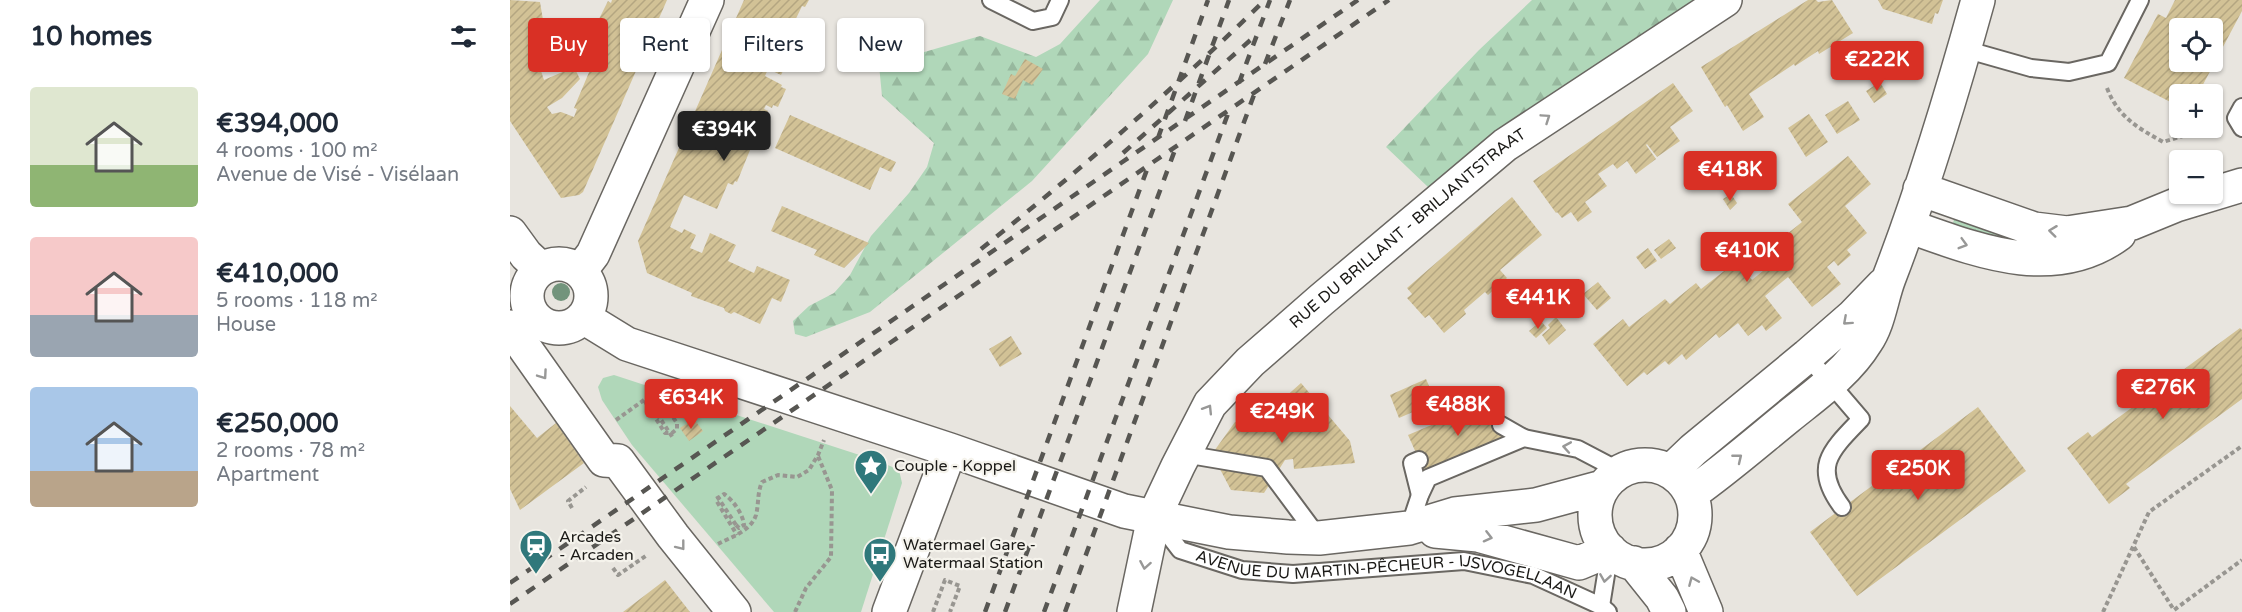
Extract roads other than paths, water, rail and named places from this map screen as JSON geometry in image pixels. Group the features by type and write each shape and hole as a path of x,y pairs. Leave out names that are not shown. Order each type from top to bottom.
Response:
{"street":[{"path":"580,271 593,254 602,235 706,0"},
{"name":"RUE DU BRILLANT - BRILJANTSTRAAT","path":"1134,612 1154,517 1210,404 1250,362 1329,292 1505,145 1725,0"},
{"path":"1681,483 1716,476 1830,383 1867,342 1908,226 1965,49 1978,0"},
{"path":"1920,189 2034,229 2067,232 2132,223 2176,205 2242,185"},
{"path":"1908,226 2010,257 2050,260 2077,255 2102,246 2132,223"},
{"path":"510,232 526,255 541,269"},
{"path":"550,264 571,265 580,271 591,288 589,308 584,317 574,325 562,328 550,327 539,322 531,312 527,301 527,289 532,277 550,264"},
{"path":"1706,612 1680,550 1694,528 1695,511 1681,483 1693,450 1853,316 1888,279"},
{"path":"584,317 627,344 950,450 1124,511 1154,517"},
{"path":"510,327 604,460 618,461 694,563 734,612"},
{"path":"889,612 950,450"},
{"name":"AVENUE DU MARTIN-PÊCHEUR - IJSVOGELLAAN","path":"1154,517 1229,532 1319,538 1409,528 1455,514 1536,505 1612,479 1634,466 1649,465 1681,483"},
{"path":"1612,479 1597,501 1595,516 1598,532 1662,598 1669,612"},
{"name":"AVENUE DU MARTIN-PÊCHEUR - IJSVOGELLAAN","path":"1409,528 1478,535 1579,562 1622,557 1650,565 1680,550"}],"lane":[{"path":"991,0 1033,21 1052,17 1060,0"},
{"path":"1965,49 2031,68 2069,72 2108,63 2140,0"},
{"path":"2242,107 2236,118 2242,128"},
{"path":"1807,356 1861,419 1833,451 1825,470 1829,490 1842,507"},
{"path":"1501,425 1524,438 1578,449 1612,479"},
{"path":"1409,528 1428,478 1524,438"},
{"path":"1184,454 1267,468 1319,538"},
{"path":"1419,460 1412,463 1420,495"},
{"name":"AVENUE DU MARTIN-PÊCHEUR - IJSVOGELLAAN","path":"1154,517 1180,550 1242,570 1293,574 1464,561 1533,575 1604,609"},
{"path":"1604,609 1622,557"}],"railway":[{"path":"1158,138 1208,0"},
{"path":"1185,121 1229,0"},
{"path":"981,249 1126,128 1265,0"},
{"path":"1239,83 1270,0"},
{"path":"1265,64 1290,0"},
{"path":"510,583 1358,0"},
{"path":"510,604 1389,0"},
{"path":"1123,153 1255,36"},
{"path":"1065,612 1255,92"},
{"path":"1044,612 1229,111"},
{"path":"1005,612 1176,147"},
{"path":"985,612 1149,164"}],"place":[{"name":"Couple - Koppel","path":"871,495"},
{"name":"Arcades - Arcaden","path":"536,575"},
{"name":"Watermael Gare - Watermaal Station","path":"880,583"}]}
